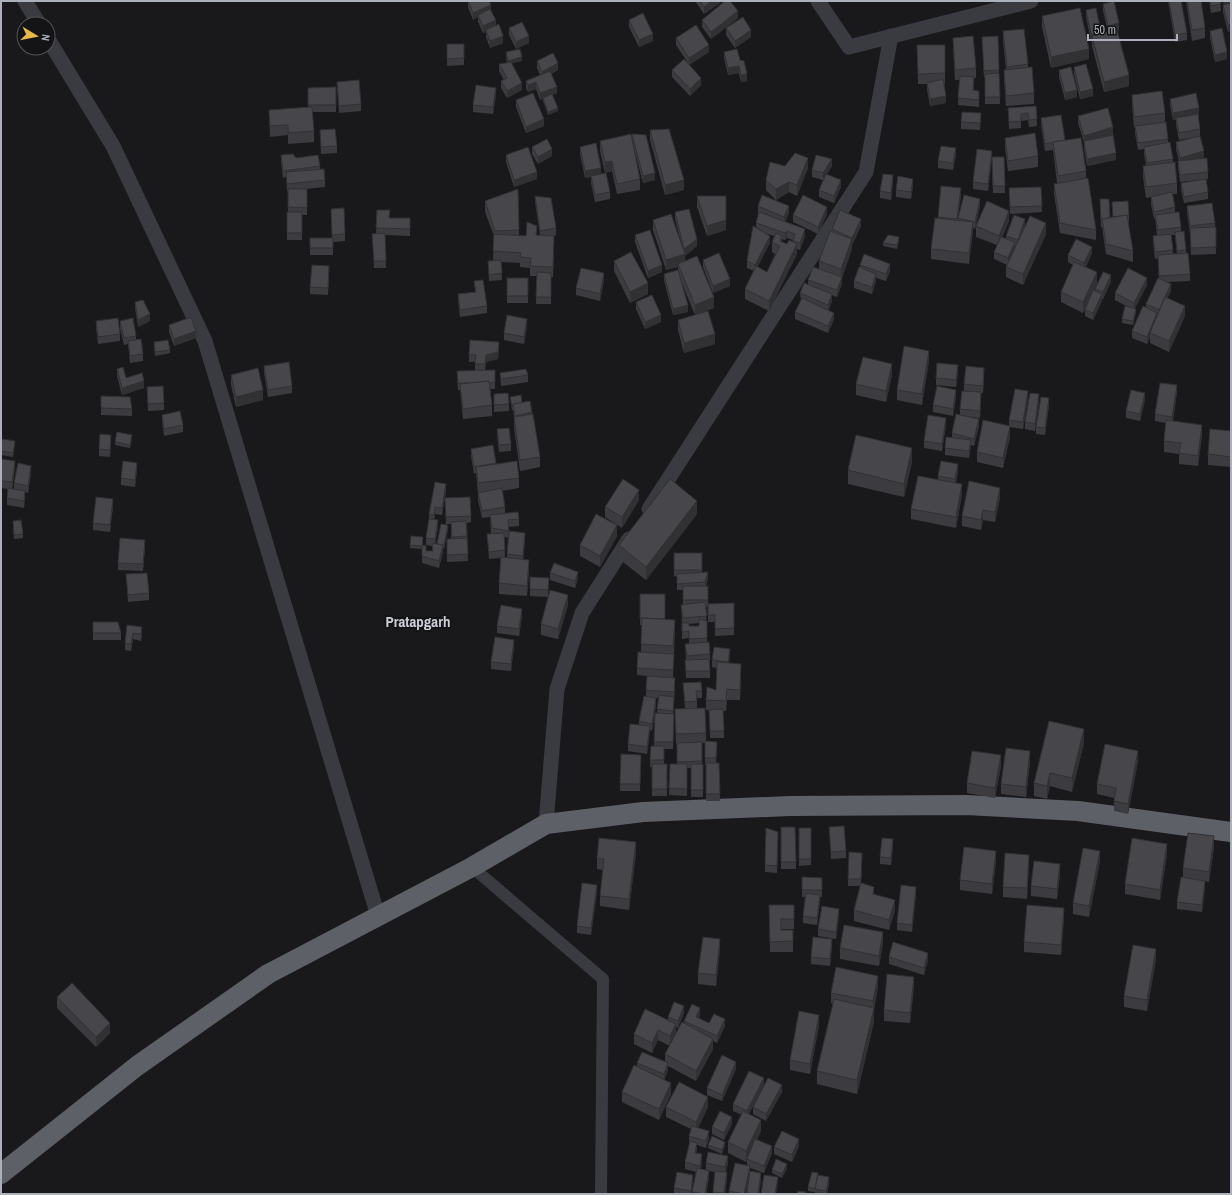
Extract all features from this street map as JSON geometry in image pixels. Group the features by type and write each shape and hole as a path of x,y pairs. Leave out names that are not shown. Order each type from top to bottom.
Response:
{"highway":[{"path":"1,1174 137,1066 268,974 472,867 546,824 643,812 790,806 966,805 1078,810 1231,832"}],"street":[{"path":"25,1 34,16"},
{"path":"818,1 849,47 1031,1"},
{"path":"546,824 557,689 582,613 866,172 891,36"},
{"path":"56,52 113,146 204,341 378,916"},
{"path":"472,867 603,979 601,1194"}],"building":[{"path":"468,1 489,1 491,5 473,13"},
{"path":"700,1 712,1 704,7"},
{"path":"725,1 730,1 738,11 711,32 702,20"},
{"path":"1114,1 1119,23 1108,26 1103,4"},
{"path":"1169,1 1181,1 1187,33 1175,35"},
{"path":"1187,1 1201,1 1205,28 1192,30"},
{"path":"1210,1 1220,1 1221,4 1211,6"},
{"path":"1231,3 1231,24 1228,25 1223,5"},
{"path":"1080,8 1089,49 1051,57 1042,16"},
{"path":"1096,8 1101,32 1091,35 1086,10"},
{"path":"490,9 496,20 483,26 478,15"},
{"path":"643,13 653,34 639,40 629,20"},
{"path":"743,17 751,30 735,41 726,28"},
{"path":"522,22 529,36 516,42 509,28"},
{"path":"499,24 503,36 490,41 486,30"},
{"path":"696,25 709,45 689,58 676,38"},
{"path":"1222,28 1227,52 1215,55 1210,31"},
{"path":"1024,29 1028,64 1007,67 1003,31"},
{"path":"1117,30 1129,75 1104,82 1092,36"},
{"path":"973,36 976,68 955,70 953,38"},
{"path":"998,36 999,70 984,71 982,37"},
{"path":"447,44 464,44 464,58 447,59"},
{"path":"917,45 945,45 945,73 918,74"},
{"path":"520,49 522,57 508,61 506,52"},
{"path":"737,49 740,60 744,61 747,74 741,75 739,66 728,68 724,52"},
{"path":"553,53 558,63 542,72 537,61"},
{"path":"684,59 701,78 690,89 672,70"},
{"path":"511,62 522,83 507,91 501,81 507,78 499,64"},
{"path":"1086,64 1093,89 1080,92 1074,67"},
{"path":"1032,67 1034,93 1006,96 1004,70"},
{"path":"1071,67 1077,90 1065,93 1059,70"},
{"path":"550,71 557,87 540,93 536,82 528,85 526,81"},
{"path":"999,73 1000,97 985,97 985,74"},
{"path":"960,76 974,77 973,90 979,91 979,100 958,98"},
{"path":"943,79 946,96 930,99 927,83"},
{"path":"359,80 361,104 339,106 337,82"},
{"path":"476,85 496,88 493,107 473,105"},
{"path":"336,87 336,105 308,105 308,88"},
{"path":"1162,91 1165,113 1134,117 1132,95"},
{"path":"533,93 544,119 526,127 516,100"},
{"path":"1196,93 1199,108 1173,113 1170,99"},
{"path":"552,94 558,108 548,112 543,98"},
{"path":"1036,106 1037,119 1029,120 1028,113 1021,114 1021,121 1009,122 1008,108"},
{"path":"312,107 314,131 288,133 288,125 270,126 269,110"},
{"path":"1108,108 1113,127 1084,136 1078,116"},
{"path":"962,112 981,113 980,123 961,122"},
{"path":"1198,114 1200,129 1179,133 1176,118"},
{"path":"1061,115 1065,140 1045,144 1041,118"},
{"path":"1166,122 1168,139 1138,143 1135,126"},
{"path":"335,129 337,146 321,147 320,130"},
{"path":"669,129 684,180 665,185 650,130"},
{"path":"1035,133 1038,156 1008,161 1005,138"},
{"path":"631,134 640,179 617,184 612,161 605,162 600,141"},
{"path":"632,134 646,135 655,173 643,176"},
{"path":"1113,135 1116,153 1087,159 1084,141"},
{"path":"1200,136 1204,151 1180,158 1176,142"},
{"path":"1081,138 1086,171 1058,176 1053,142"},
{"path":"547,139 552,149 538,157 532,147"},
{"path":"1170,142 1173,159 1147,163 1144,147"},
{"path":"596,143 601,168 585,171 580,147"},
{"path":"941,146 956,148 953,163 938,161"},
{"path":"528,147 537,172 514,180 506,155"},
{"path":"977,149 992,151 988,184 973,182"},
{"path":"795,153 808,158 797,185 789,182 776,189 766,180 770,162 785,166"},
{"path":"293,154 296,158 318,155 320,166 283,171 281,155"},
{"path":"816,155 832,159 823,173 812,170"},
{"path":"992,157 1004,157 1005,186 993,186"},
{"path":"1207,158 1208,172 1180,175 1178,161"},
{"path":"1175,162 1177,183 1146,187 1143,166"},
{"path":"324,169 325,180 287,184 286,172"},
{"path":"606,173 610,192 595,195 591,176"},
{"path":"826,174 841,180 834,196 819,190"},
{"path":"883,174 893,175 891,193 880,191"},
{"path":"898,176 913,179 911,192 896,190"},
{"path":"1088,178 1096,230 1060,223 1054,184"},
{"path":"1206,179 1208,192 1184,197 1181,183"},
{"path":"941,186 961,188 957,219 938,217"},
{"path":"1041,187 1042,206 1010,207 1009,188"},
{"path":"288,189 307,189 307,208 288,207"},
{"path":"518,189 519,230 495,231 485,201"},
{"path":"1172,192 1175,207 1154,212 1151,197"},
{"path":"762,195 789,206 784,217 758,206"},
{"path":"803,195 827,207 818,227 793,215"},
{"path":"964,195 980,199 975,222 958,218"},
{"path":"535,196 551,198 556,228 540,231"},
{"path":"697,196 726,196 726,220 707,226"},
{"path":"1100,199 1109,199 1110,218 1101,220"},
{"path":"987,201 1009,211 999,236 976,226"},
{"path":"1128,201 1129,215 1113,217 1112,202"},
{"path":"1212,203 1215,223 1190,226 1187,206"},
{"path":"344,208 345,234 332,235 331,209"},
{"path":"689,209 697,239 684,249 675,212"},
{"path":"377,210 390,210 389,218 410,218 410,229 376,228"},
{"path":"840,210 861,219 852,238 832,229"},
{"path":"287,212 302,212 302,233 287,233"},
{"path":"759,212 805,229 800,243 793,241 795,234 787,231 785,233 756,223"},
{"path":"1179,212 1181,227 1158,230 1155,215"},
{"path":"671,214 685,254 666,260 653,220"},
{"path":"1014,215 1025,219 1018,240 1006,236"},
{"path":"1127,215 1133,251 1106,244 1102,219"},
{"path":"1030,216 1046,223 1023,274 1006,267"},
{"path":"935,218 973,222 969,253 931,249"},
{"path":"527,222 537,226 536,235 554,236 553,267 530,266 531,258 520,257 521,253 493,251 494,234 526,236"},
{"path":"753,226 770,236 755,265 747,261"},
{"path":"1216,227 1216,247 1191,248 1190,228"},
{"path":"650,230 662,265 648,271 635,235"},
{"path":"830,231 852,239 841,269 819,261"},
{"path":"1184,231 1186,250 1177,251 1175,232"},
{"path":"385,233 386,261 374,261 372,234"},
{"path":"776,233 782,236 780,241 787,244 789,240 797,244 769,301 745,289 756,266 767,272 780,246 772,242"},
{"path":"1171,234 1173,250 1155,252 1153,236"},
{"path":"888,235 899,237 897,245 883,243"},
{"path":"1001,237 1015,242 1008,258 994,252"},
{"path":"310,238 333,238 333,248 310,248"},
{"path":"1076,239 1092,247 1084,263 1068,255"},
{"path":"631,252 648,283 630,292 614,261"},
{"path":"719,253 730,279 713,286 703,260"},
{"path":"1188,253 1190,274 1159,276 1158,255"},
{"path":"864,254 890,264 886,274 860,265"},
{"path":"697,256 714,297 695,305 678,264"},
{"path":"501,260 502,273 489,275 488,261"},
{"path":"1074,262 1097,272 1083,302 1061,292"},
{"path":"312,265 329,266 328,288 310,287"},
{"path":"813,267 842,277 837,290 808,280"},
{"path":"859,267 876,274 872,287 854,281"},
{"path":"581,268 604,273 600,294 576,288"},
{"path":"1128,268 1147,278 1134,303 1115,293"},
{"path":"678,270 688,305 673,309 664,274"},
{"path":"537,272 551,273 551,297 536,297"},
{"path":"1103,272 1111,275 1103,292 1095,289"},
{"path":"507,278 528,278 528,296 507,296"},
{"path":"1158,278 1171,284 1159,310 1146,304"},
{"path":"483,280 487,306 460,310 458,294 476,292 474,281"},
{"path":"804,283 832,294 828,305 800,293"},
{"path":"1093,290 1102,294 1093,313 1085,310"},
{"path":"652,295 661,315 645,322 636,302"},
{"path":"1165,297 1185,306 1169,341 1150,333"},
{"path":"802,298 834,313 828,326 795,312"},
{"path":"143,300 150,314 138,320 135,302"},
{"path":"1125,306 1136,309 1133,321 1122,319"},
{"path":"1143,306 1157,313 1147,337 1132,331"},
{"path":"708,311 715,334 684,343 678,320"},
{"path":"507,315 527,319 524,337 504,333"},
{"path":"191,317 196,331 174,339 169,325"},
{"path":"118,318 120,334 98,337 96,321"},
{"path":"133,318 136,336 124,338 120,321"},
{"path":"141,339 143,354 130,356 128,341"},
{"path":"168,340 170,350 155,352 154,342"},
{"path":"470,340 499,342 498,352 486,355 485,364 475,364 476,355 469,355"},
{"path":"904,346 929,351 922,394 897,390"},
{"path":"863,357 892,364 886,391 856,384"},
{"path":"289,362 292,386 268,390 264,366"},
{"path":"937,363 958,365 956,380 936,378"},
{"path":"966,366 984,368 983,386 964,384"},
{"path":"123,367 126,378 142,373 144,381 122,388 117,369"},
{"path":"258,368 263,390 236,397 231,375"},
{"path":"526,369 528,375 501,379 500,373"},
{"path":"495,370 495,382 458,383 457,371"},
{"path":"489,381 492,405 463,409 460,384"},
{"path":"1160,383 1177,385 1172,417 1155,414"},
{"path":"163,386 164,403 148,404 147,387"},
{"path":"937,386 956,390 953,409 933,405"},
{"path":"1015,389 1028,391 1023,422 1009,420"},
{"path":"1131,390 1145,393 1140,414 1126,411"},
{"path":"962,391 981,392 980,411 960,409"},
{"path":"508,393 509,404 494,405 494,394"},
{"path":"1030,393 1039,394 1035,424 1025,422"},
{"path":"521,395 522,403 513,404 514,406 512,406 510,397"},
{"path":"101,396 130,397 132,409 101,408"},
{"path":"1041,397 1049,398 1045,428 1036,427"},
{"path":"530,401 532,412 515,416 513,404"},
{"path":"180,411 183,425 164,429 162,415"},
{"path":"533,414 540,457 520,460 514,417"},
{"path":"956,414 979,419 974,439 952,433"},
{"path":"928,415 946,418 942,444 924,441"},
{"path":"983,420 1010,426 1003,458 977,452"},
{"path":"1166,420 1202,425 1198,456 1179,453 1181,443 1164,441"},
{"path":"509,428 511,444 499,445 497,429"},
{"path":"1210,429 1231,431 1231,457 1208,454"},
{"path":"117,432 132,435 130,445 115,442"},
{"path":"100,434 111,435 110,450 99,449"},
{"path":"856,435 912,448 904,484 848,470"},
{"path":"946,437 971,440 969,451 945,448"},
{"path":"2,439 15,441 13,453 1,451"},
{"path":"493,445 496,463 474,467 471,449"},
{"path":"1,459 15,461 12,482 1,481"},
{"path":"123,461 137,463 135,480 121,478"},
{"path":"517,461 519,478 478,483 476,467"},
{"path":"941,461 958,464 955,479 938,476"},
{"path":"18,463 31,466 28,486 14,483"},
{"path":"918,476 962,484 956,517 911,509"},
{"path":"623,479 639,490 622,517 605,507"},
{"path":"670,479 697,501 646,567 619,545"},
{"path":"969,481 1000,488 995,512 983,510 981,520 962,516"},
{"path":"435,482 446,484 442,508 435,507 434,515 429,514"},
{"path":"8,488 25,491 24,501 7,498"},
{"path":"502,488 505,507 482,511 478,493"},
{"path":"96,497 113,499 110,525 93,523"},
{"path":"470,497 471,516 446,517 445,498"},
{"path":"518,512 519,519 508,520 509,531 492,528 490,515"},
{"path":"596,514 617,525 600,556 580,545"},
{"path":"429,519 438,520 435,539 426,538"},
{"path":"21,520 23,534 14,535 13,521"},
{"path":"466,521 467,536 452,537 451,522"},
{"path":"441,524 448,525 444,545 437,544"},
{"path":"509,531 525,533 523,556 507,554"},
{"path":"504,533 505,550 489,552 487,534"},
{"path":"411,536 423,537 422,546 410,545"},
{"path":"120,538 145,540 143,564 118,563"},
{"path":"467,538 468,554 447,555 447,539"},
{"path":"432,543 443,545 439,561 422,556 422,545 426,546 426,551 433,551"},
{"path":"674,553 702,553 702,570 674,570"},
{"path":"501,557 529,560 527,586 499,583"},
{"path":"554,563 578,572 575,581 550,573"},
{"path":"708,572 705,582 677,584 677,574"},
{"path":"147,573 149,593 128,595 126,574"},
{"path":"530,577 549,578 548,590 530,589"},
{"path":"683,586 708,586 708,600 683,600"},
{"path":"550,590 568,595 558,629 541,624"},
{"path":"640,594 665,594 665,619 640,618"},
{"path":"705,602 707,616 683,618 681,605"},
{"path":"734,603 734,628 715,629 715,615 708,615 708,604"},
{"path":"501,605 522,609 519,629 497,626"},
{"path":"642,618 675,620 673,646 641,644"},
{"path":"699,619 707,621 707,638 689,639 689,631 682,632 682,623 689,623 689,626 699,626"},
{"path":"93,622 118,622 121,633 93,633"},
{"path":"127,625 142,627 141,634 133,633 131,644 125,643"},
{"path":"495,637 514,640 511,664 491,662"},
{"path":"709,642 710,654 687,656 685,644"},
{"path":"714,647 730,649 728,662 712,660"},
{"path":"638,652 674,654 673,670 637,668"},
{"path":"709,659 710,671 686,671 685,660"},
{"path":"717,662 741,664 740,690 727,689 726,701 706,700 707,687 716,690"},
{"path":"647,676 675,678 674,692 646,690"},
{"path":"701,682 702,691 696,691 697,701 685,702 683,683"},
{"path":"659,695 674,697 673,711 657,709"},
{"path":"644,696 656,698 652,724 639,721"},
{"path":"705,708 706,733 676,734 675,709"},
{"path":"723,709 724,731 710,731 709,710"},
{"path":"655,713 674,714 673,742 654,742"},
{"path":"1049,721 1084,729 1072,778 1050,773 1047,786 1034,783"},
{"path":"630,724 650,726 647,747 628,744"},
{"path":"705,741 717,742 716,758 705,758"},
{"path":"702,742 702,761 677,762 677,743"},
{"path":"1105,744 1138,751 1128,804 1114,801 1116,788 1097,784"},
{"path":"651,746 664,746 664,760 650,760"},
{"path":"1006,748 1030,751 1026,787 1001,784"},
{"path":"972,751 1001,755 995,788 967,783"},
{"path":"621,754 641,755 640,784 620,784"},
{"path":"706,763 719,763 720,794 706,794"},
{"path":"652,764 667,764 667,789 652,789"},
{"path":"670,764 687,764 687,789 669,788"},
{"path":"691,764 703,764 703,790 691,790"},
{"path":"844,826 846,851 831,852 829,827"},
{"path":"781,827 795,827 796,862 781,862"},
{"path":"766,828 778,832 777,866 765,865"},
{"path":"799,828 811,828 811,859 799,859"},
{"path":"1188,833 1214,836 1209,872 1183,868"},
{"path":"599,838 636,842 629,899 600,896 604,859 597,858"},
{"path":"882,838 893,839 891,858 880,857"},
{"path":"1132,838 1167,844 1160,890 1125,884"},
{"path":"964,847 996,851 992,884 960,880"},
{"path":"1083,848 1100,851 1089,906 1073,903"},
{"path":"849,852 862,853 861,879 848,879"},
{"path":"1005,853 1029,855 1027,888 1003,887"},
{"path":"1034,861 1060,864 1057,889 1031,886"},
{"path":"802,877 822,878 822,890 802,890"},
{"path":"1181,877 1205,881 1202,905 1177,902"},
{"path":"582,883 597,885 591,928 577,926"},
{"path":"861,883 874,887 873,894 895,900 889,920 854,910"},
{"path":"901,885 916,887 912,925 897,923"},
{"path":"806,893 820,895 817,918 803,916"},
{"path":"769,905 794,905 794,919 781,919 781,930 793,930 793,941 770,942"},
{"path":"1027,905 1064,908 1061,945 1024,942"},
{"path":"822,906 839,909 836,932 818,929"},
{"path":"844,925 883,932 879,956 840,948"},
{"path":"703,937 720,939 716,975 698,973"},
{"path":"813,937 832,939 830,959 811,957"},
{"path":"893,942 928,953 924,968 889,957"},
{"path":"1133,945 1156,949 1147,1000 1124,996"},
{"path":"836,967 878,976 873,1001 831,993"},
{"path":"887,974 914,977 910,1013 884,1010"},
{"path":"72,983 110,1023 96,1037 57,997"},
{"path":"834,999 874,1008 857,1080 817,1071"},
{"path":"674,1002 684,1006 678,1021 668,1017"},
{"path":"692,1004 700,1008 696,1017 709,1023 714,1014 725,1019 717,1036 684,1021"},
{"path":"645,1009 676,1024 670,1036 658,1030 652,1043 634,1034"},
{"path":"799,1011 819,1015 810,1064 790,1060"},
{"path":"682,1022 713,1039 696,1071 665,1054"},
{"path":"642,1052 668,1063 664,1074 637,1063"},
{"path":"722,1055 736,1062 722,1095 707,1088"},
{"path":"634,1065 671,1083 659,1109 622,1092"},
{"path":"749,1071 764,1078 747,1111 733,1104"},
{"path":"768,1078 782,1085 766,1114 753,1107"},
{"path":"679,1082 708,1097 696,1122 666,1107"},
{"path":"720,1111 732,1117 724,1133 712,1127"},
{"path":"743,1111 761,1120 746,1151 728,1142"},
{"path":"692,1126 709,1131 706,1141 689,1136"},
{"path":"782,1131 799,1139 792,1155 774,1147"},
{"path":"712,1136 725,1142 722,1150 708,1145"},
{"path":"755,1139 772,1146 764,1166 747,1159"},
{"path":"690,1141 697,1143 695,1153 702,1154 700,1166 685,1162"},
{"path":"708,1152 728,1156 725,1167 706,1163"},
{"path":"776,1159 787,1164 782,1174 772,1170"},
{"path":"735,1163 750,1166 744,1194 729,1191"},
{"path":"697,1168 709,1171 705,1194 692,1192"},
{"path":"715,1171 727,1172 724,1193 713,1192"},
{"path":"750,1171 761,1173 758,1194 747,1193"},
{"path":"677,1172 693,1175 691,1191 674,1188"},
{"path":"812,1172 818,1173 815,1189 808,1187"},
{"path":"764,1175 778,1177 775,1194 761,1194"},
{"path":"818,1175 829,1177 826,1191 815,1189"},
{"path":"798,1191 806,1192 805,1194 797,1194"}],"district":[{"name":"Pratapgarh","path":"418,621"}]}
